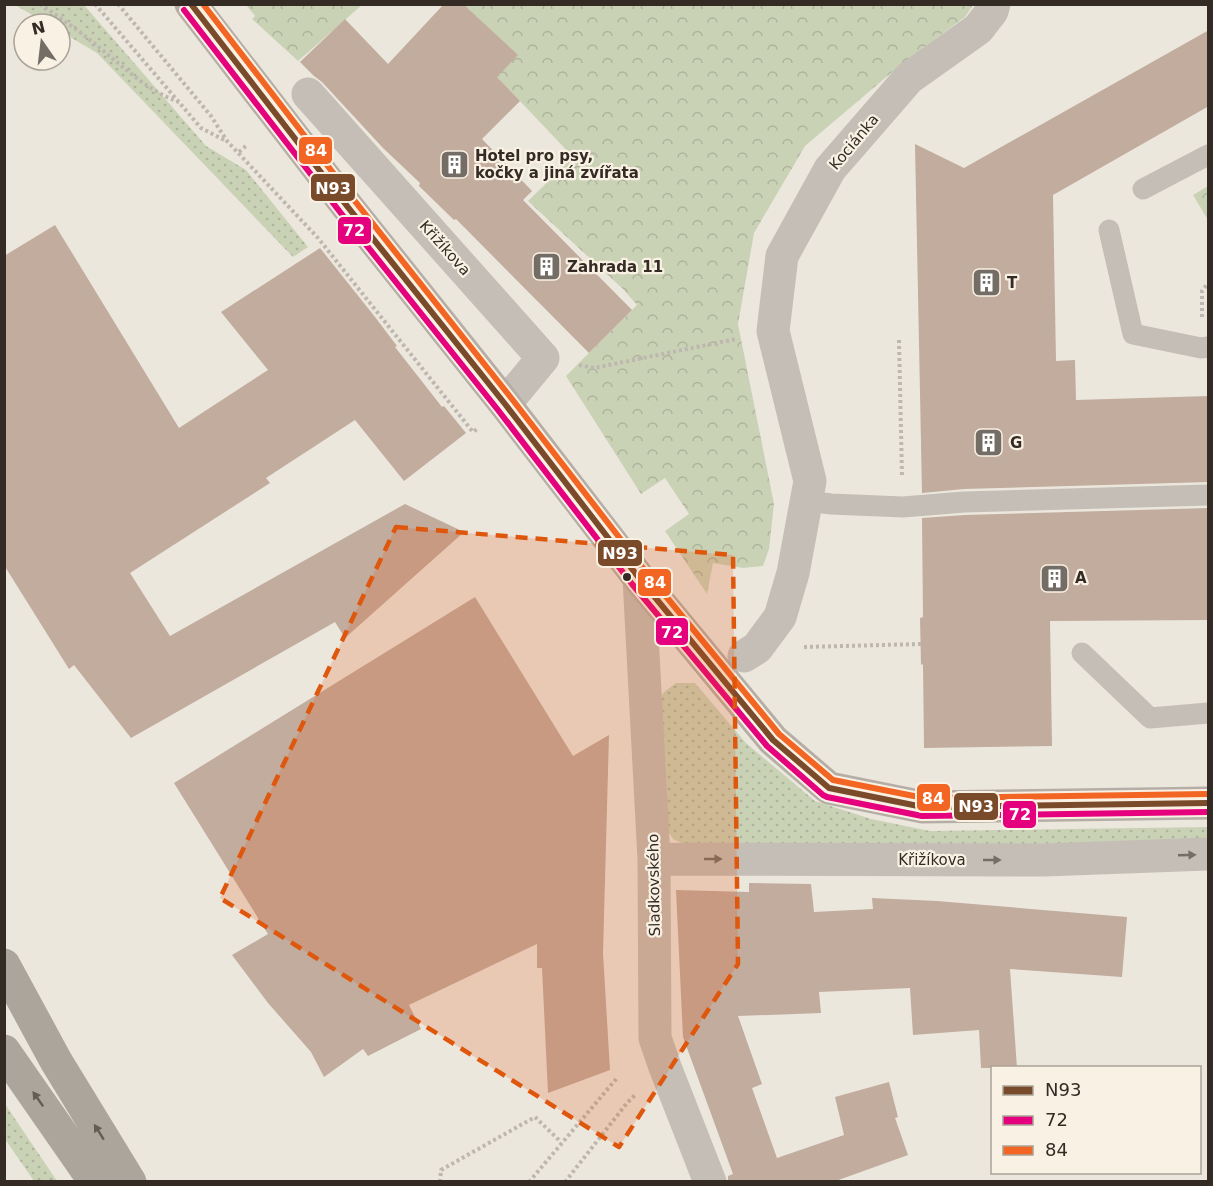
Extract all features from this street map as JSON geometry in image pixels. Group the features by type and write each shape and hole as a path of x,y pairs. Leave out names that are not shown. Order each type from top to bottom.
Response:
{"highway":[{"path":"4,965 56,1061 130,1182"},
{"path":"4,1051 95,1182"}],"street":[{"path":"191,4 346,206 505,404 639,578 773,740 829,788 923,807 1209,803"},
{"name":"Kociánka","path":"744,656 757,648 780,617 793,573 810,481 773,331 782,256 830,169 909,78 978,29 992,11 994,4"},
{"name":"Křižíkova","path":"308,94 543,358"},
{"path":"505,404 543,358"},
{"name":"Sladkovského","path":"639,578 654,859 655,1038 710,1182"},
{"name":"Křižíkova","path":"654,859 1044,860 1209,854"}],"lane":[{"path":"1143,189 1209,155"},
{"path":"1109,230 1133,334 1201,348 1209,346"},
{"path":"807,501 903,507 964,502 1209,495"},
{"path":"1082,653 1150,718 1209,713"}],"path":[{"path":"40,4 145,84 164,97 179,102"},
{"path":"95,4 201,128 227,141"},
{"path":"118,4 211,116 227,141 318,238 473,432"},
{"path":"239,152 247,145"},
{"path":"543,358 594,368 773,331"},
{"path":"899,340 903,507"},
{"path":"799,647 921,644"},
{"path":"529,1182 617,1078"},
{"path":"565,1182 624,1107"},
{"path":"440,1182 441,1170 535,1117 561,1142"}],"highlighted area":[{"path":"396,527 733,555 738,964 619,1147 220,898"}],"green space":[{"path":"15,5 84,5 206,146 246,170 308,247 293,257 97,53 72,38 72,12 27,12"},
{"path":"246,5 362,5 298,61 252,19 255,16"},
{"path":"463,5 973,5 965,17 904,62 805,146 754,233 738,324 774,504 769,549 763,566 743,568 713,563 707,594 665,531 689,514 665,478 641,494 566,376 637,305 623,289 528,201 573,157 497,77"},
{"path":"1208,186 1208,220 1193,195"},
{"path":"676,683 695,683 746,743 815,801 871,819 930,831 1208,827 1208,843 688,846 673,839 664,825 659,700 664,692"},
{"path":"5,1104 57,1181 34,1181 5,1139"}],"building":[{"path":"444,4 463,4 518,55 497,77 520,101 482,139 532,191 523,200 632,310 589,353 456,219 454,220 419,186 420,183 300,62 345,19 388,64"},
{"path":"1209,30 1209,106 1053,195 1056,361 1075,360 1076,400 1209,396 1209,482 964,489 922,493 915,144 964,168"},
{"path":"55,225 179,428 268,370 221,312 320,248 442,407 444,406 466,433 404,481 355,420 266,478 270,483 130,573 170,636 405,504 464,532 345,638 335,622 131,738 74,665 69,669 4,565 4,256"},
{"path":"1209,508 1209,620 1050,621 1052,746 924,748 920,618 923,617 922,518"},
{"path":"475,597 573,756 609,735 603,953 610,1070 548,1093 542,968 537,968 537,944 409,1005 421,1029 368,1056 363,1049 324,1077 311,1052 268,1003 232,955 268,934 174,783"},
{"path":"749,883 811,884 814,912 873,909 872,898 937,901 1127,917 1122,977 1010,969 1017,1066 981,1068 979,1030 913,1035 910,988 819,992 821,1013 738,1016 762,1084 752,1088 777,1158 844,1135 835,1097 889,1082 898,1117 895,1118 908,1155 833,1182 728,1182 728,1176 733,1174 683,1037 676,890 749,892"}],"transit line":[{"name":"N93","path":"191,4 639,578 773,740 829,788 923,807 1208,803"},
{"name":"84","path":"203,4 646,572 779,734 833,780 924,798 1208,794"},
{"name":"72","path":"184,10 632,584 767,746 823,795 922,816 1208,812"}],"place":[{"name":"Hotel pro psy, kočky a jiná zvířata","path":"454,165"},
{"name":"Zahrada 11","path":"546,267"},
{"name":"T","path":"986,283"},
{"name":"G","path":"989,443"},
{"name":"A","path":"1054,578"}]}
